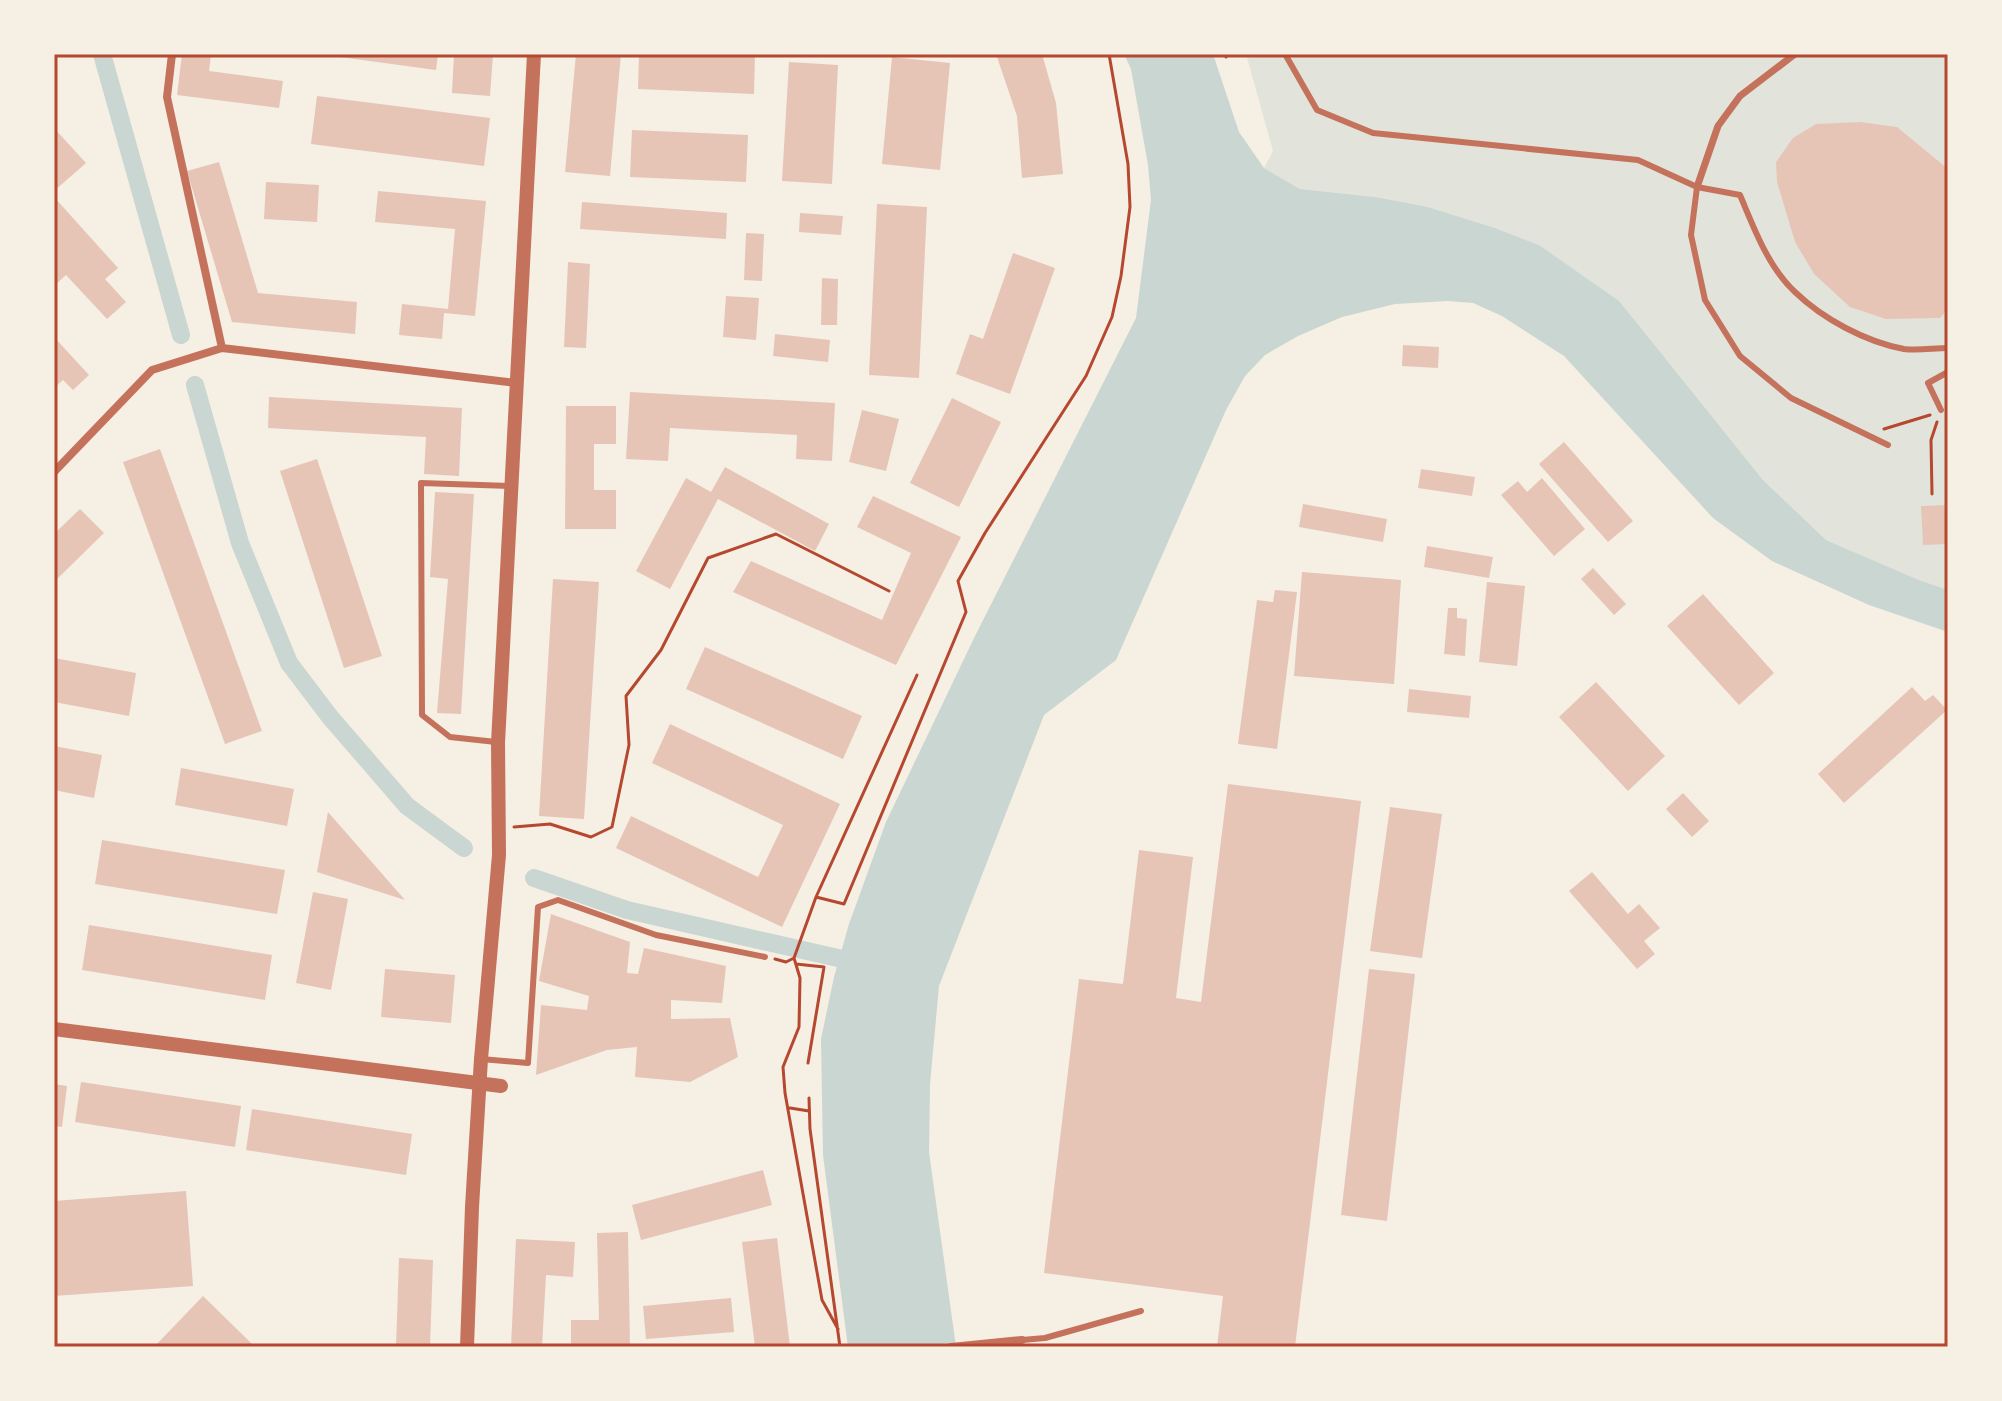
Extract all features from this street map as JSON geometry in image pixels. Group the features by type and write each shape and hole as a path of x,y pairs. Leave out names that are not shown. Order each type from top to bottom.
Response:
{"street":[{"path":"172,54 167,97 222,348"},
{"path":"467,1347 481,1059 497,885 498,743 534,54"},
{"path":"1697,187 1718,126 1740,96 1795,54"},
{"path":"54,472 152,370 222,348 517,383"},
{"path":"54,1029 501,1086"},
{"path":"951,1347 1022,1340"}],"lane":[{"path":"1285,54 1317,110 1373,133 1638,160 1697,187 1740,195 1762,246 1794,292 1829,318 1871,339 1906,349 1948,348"},
{"path":"1697,187 1691,235 1705,300 1740,356 1791,398 1888,445"},
{"path":"1941,410 1928,383 1948,372"},
{"path":"498,743 450,737 422,715 421,483 512,486"},
{"path":"481,1059 528,1063 538,907 558,900 656,935 765,957"},
{"path":"1022,1340 1045,1338 1141,1311"}],"path":[{"path":"816,897 844,904 966,612 958,581 985,533 1086,376 1112,317 1130,207 1128,164 1109,54"},
{"path":"1894,428 1941,410"},
{"path":"1932,494 1931,440 1941,410"},
{"path":"499,828 550,824 591,837 612,827 629,745 626,696 661,650 708,558 776,534 889,591"},
{"path":"838,1329 822,1300 783,1067 799,1027 800,978 794,958 816,897 917,675"},
{"path":"765,957 786,962 794,958"},
{"path":"796,964 824,967 808,1063"},
{"path":"809,1098 840,1347"},
{"path":"788,1107 809,1111"}],"shaded area":[{"path":"1124,54 1213,54 1239,132 1264,168 1300,189 1376,197 1428,207 1495,228 1539,245 1619,301 1763,480 1826,540 1948,590 1948,632 1869,605 1772,561 1713,518 1564,356 1502,316 1473,303 1395,304 1342,317 1298,336 1265,355 1245,376 1226,410 1116,660 1044,715 939,986 930,1084 929,1152 956,1347 848,1347 823,1155 821,1039 834,977 849,924 886,822 975,636 1136,318 1151,200 1131,69"},
{"path":"1246,54 1948,54 1948,590 1826,540 1763,480 1690,390 1539,245 1428,207 1376,197 1300,189 1264,168 1273,151"}],"building":[{"path":"182,54 211,54 209,71 283,81 279,108 177,95"},
{"path":"340,54 438,54 436,70 340,57"},
{"path":"454,54 493,54 490,96 452,93"},
{"path":"576,54 621,54 610,176 565,172"},
{"path":"639,54 755,54 754,94 638,89"},
{"path":"996,54 1042,54 1056,103 1063,174 1022,178 1017,116"},
{"path":"892,57 950,63 940,170 882,164"},
{"path":"789,62 838,65 832,184 782,181"},
{"path":"317,96 490,118 484,166 311,144"},
{"path":"1860,122 1897,127 1948,169 1948,309 1940,318 1886,319 1850,307 1814,274 1795,242 1777,182 1776,162 1793,138 1816,124"},
{"path":"54,128 86,163 54,191"},
{"path":"632,130 748,135 746,182 630,177"},
{"path":"219,162 258,293 357,302 355,334 232,322 187,171"},
{"path":"266,182 319,185 317,222 264,219"},
{"path":"378,191 486,201 475,316 444,313 442,339 399,335 402,304 448,309 455,229 375,222"},
{"path":"54,197 118,268 105,279 126,302 107,319 66,275 54,286"},
{"path":"582,202 727,213 726,239 580,229"},
{"path":"877,204 927,207 919,378 869,375"},
{"path":"800,213 843,216 841,235 799,232"},
{"path":"746,233 764,234 762,281 744,280"},
{"path":"1013,253 1055,268 1010,394 956,374 970,334 983,339"},
{"path":"568,262 590,264 586,348 564,347"},
{"path":"822,278 838,279 837,325 821,325"},
{"path":"726,296 759,298 756,340 723,337"},
{"path":"775,334 830,340 828,362 773,356"},
{"path":"54,337 89,375 73,390 63,380 54,388"},
{"path":"1403,345 1439,347 1438,368 1402,366"},
{"path":"630,392 835,403 832,461 796,459 797,435 670,428 668,461 626,459"},
{"path":"269,397 462,408 459,476 424,474 426,437 268,428"},
{"path":"952,398 1001,422 959,507 910,483"},
{"path":"566,406 616,406 616,444 594,444 594,490 616,490 616,529 565,529"},
{"path":"862,410 899,419 886,471 849,462"},
{"path":"1564,442 1633,521 1608,542 1539,464"},
{"path":"160,449 262,731 225,744 123,462"},
{"path":"317,459 382,656 344,668 280,471"},
{"path":"725,467 829,524 815,551 718,499 670,589 636,571 686,478 711,492"},
{"path":"1421,469 1475,477 1472,496 1418,488"},
{"path":"1542,478 1585,529 1554,556 1501,495 1518,481 1527,492"},
{"path":"435,492 474,494 461,714 437,713 448,579 430,577"},
{"path":"873,496 961,537 896,665 733,592 751,561 882,620 911,553 857,527"},
{"path":"1303,504 1387,519 1383,542 1299,527"},
{"path":"1948,505 1948,544 1923,545 1921,506"},
{"path":"80,509 104,533 54,582 54,534"},
{"path":"1427,546 1493,557 1489,578 1424,567"},
{"path":"1593,568 1626,604 1614,615 1581,579"},
{"path":"1302,572 1401,580 1394,684 1294,676"},
{"path":"553,579 599,582 584,819 539,816"},
{"path":"1487,582 1525,586 1517,666 1479,662"},
{"path":"1275,590 1297,592 1277,749 1238,744 1257,600 1273,602"},
{"path":"1703,594 1774,673 1739,705 1667,626"},
{"path":"1448,608 1457,608 1457,618 1467,619 1465,656 1444,654"},
{"path":"705,647 862,716 843,759 686,689"},
{"path":"54,658 136,673 129,716 54,702"},
{"path":"1596,682 1665,756 1628,791 1559,717"},
{"path":"1912,687 1925,701 1933,695 1947,710 1844,803 1818,774"},
{"path":"1409,689 1471,696 1469,718 1407,712"},
{"path":"670,724 840,804 782,927 616,848 631,816 758,877 783,825 652,763"},
{"path":"54,746 102,755 94,798 54,790"},
{"path":"181,768 294,789 287,826 175,805"},
{"path":"1228,784 1361,801 1295,1347 1217,1347 1223,1296 1044,1273 1079,979 1123,984 1139,850 1193,857 1176,998 1201,1002"},
{"path":"1683,793 1709,821 1692,837 1666,809"},
{"path":"1390,807 1442,814 1422,958 1370,951"},
{"path":"328,812 405,900 317,872"},
{"path":"102,840 285,870 277,914 95,884"},
{"path":"1592,872 1628,914 1639,904 1660,928 1644,941 1655,954 1637,969 1569,891"},
{"path":"313,892 348,899 331,990 296,983"},
{"path":"551,914 630,942 627,973 638,974 644,948 726,966 722,1003 671,1000 671,1019 730,1018 738,1057 690,1082 635,1077 637,1047 607,1050 536,1075 541,1005 587,1010 589,996 539,981"},
{"path":"89,925 272,955 265,1000 82,970"},
{"path":"385,969 455,975 451,1023 381,1017"},
{"path":"1369,969 1415,974 1387,1221 1341,1215"},
{"path":"81,1082 241,1106 235,1147 75,1122"},
{"path":"54,1084 67,1086 62,1127 54,1126"},
{"path":"252,1109 412,1134 406,1175 246,1150"},
{"path":"763,1170 772,1205 641,1240 632,1205"},
{"path":"186,1191 193,1286 54,1296 54,1201"},
{"path":"628,1232 630,1347 571,1347 571,1320 599,1320 597,1233"},
{"path":"777,1238 790,1347 755,1347 742,1242"},
{"path":"516,1239 575,1242 573,1277 546,1275 542,1347 511,1347"},
{"path":"399,1258 433,1260 430,1347 396,1347"},
{"path":"203,1296 249,1341 255,1347 154,1347"},
{"path":"731,1298 734,1332 646,1339 643,1306"}],"waterway":[{"path":"102,54 181,335"},
{"path":"195,385 240,543 289,663 330,717 407,806 464,848"},
{"path":"534,878 627,910 860,963"}]}
